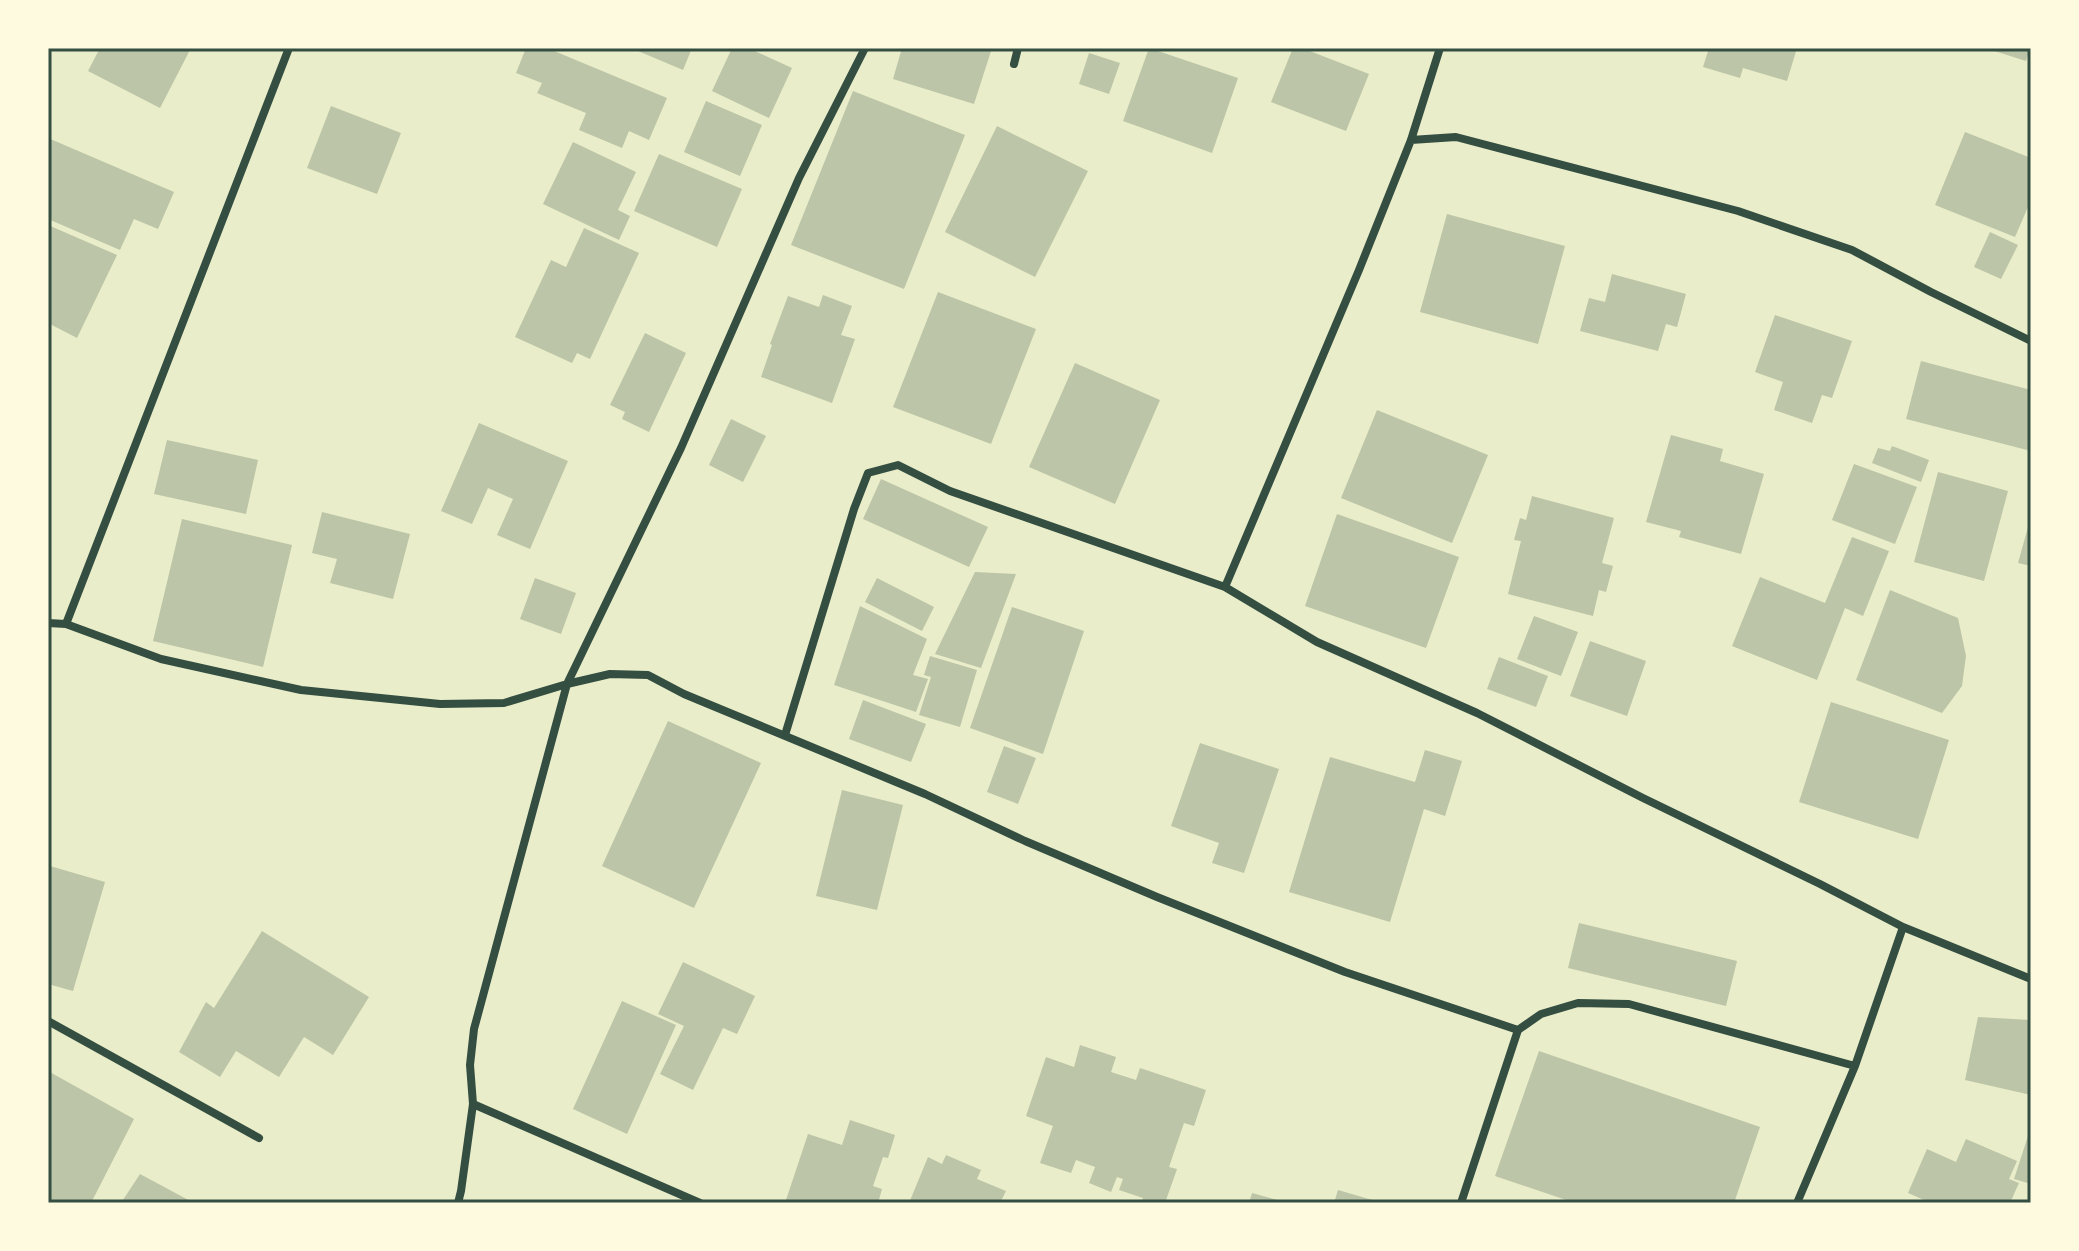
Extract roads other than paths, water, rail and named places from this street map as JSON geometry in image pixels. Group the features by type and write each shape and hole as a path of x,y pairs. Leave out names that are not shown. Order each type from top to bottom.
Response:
{"street":[{"path":"66,624 289,48"},
{"path":"458,1203 473,1104 470,1065 474,1029 567,684 681,448 799,178 865,48"},
{"path":"1014,64 1018,48"},
{"path":"1225,587 1411,140 1440,48"},
{"path":"1411,140 1456,137 1738,211 1852,250 2031,341"},
{"path":"785,735 854,509 868,473 898,465 950,491 1225,587 1317,642 1477,713 1903,927 2031,979"},
{"path":"48,623 66,624 161,659 301,690 440,704 504,703 610,674 648,675 684,694 925,794 1157,897 1345,972 1518,1030"},
{"path":"1797,1203 1855,1066 1903,927"},
{"path":"1461,1203 1518,1030 1541,1014 1578,1003 1629,1004 1855,1066"},
{"path":"48,1021 259,1138"},
{"path":"473,1104 700,1203"}]}
